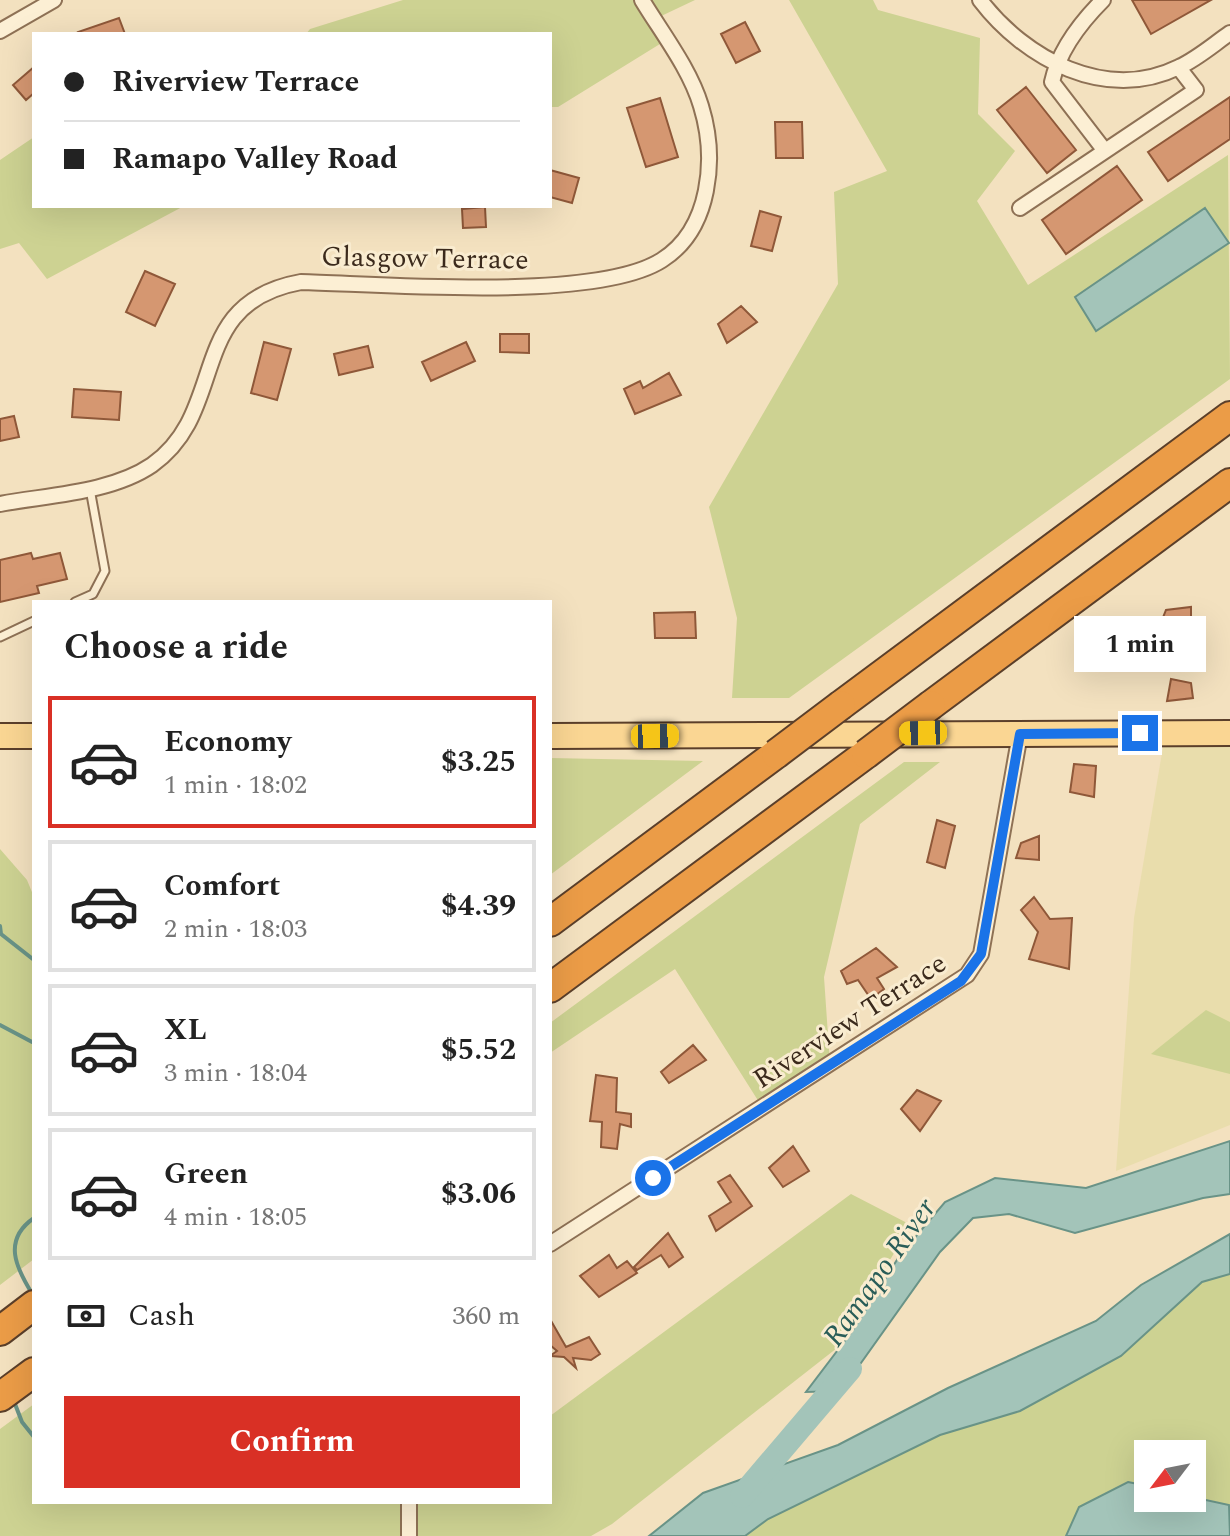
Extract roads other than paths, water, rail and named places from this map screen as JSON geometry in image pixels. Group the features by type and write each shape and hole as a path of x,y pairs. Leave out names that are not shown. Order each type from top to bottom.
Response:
{"highway":[{"path":"552,921 1230,416"},
{"path":"552,987 1230,483"},
{"path":"0,1331 32,1307"},
{"path":"0,1397 32,1373"}],"main road":[{"path":"552,736 1230,733"},
{"path":"0,736 32,736"}],"street":[{"path":"0,31 54,0"},
{"name":"Glasgow Terrace","path":"0,504 90,487 136,474 169,451 181,436 205,385 223,330 247,303 264,292 301,282 511,286 588,282 643,270 677,249 699,217 705,197 705,128 695,89 642,0"},
{"path":"980,0 1011,34 1056,63 1087,76 1108,80 1149,77 1179,68 1230,33"},
{"path":"1103,0 1083,21 1056,63 1052,82 1105,151"},
{"path":"1020,208 1196,90 1179,68"},
{"name":"Riverview Terrace","path":"552,1243 967,975 981,954 1020,734"},
{"path":"409,1504 409,1536"}],"lane":[{"path":"80,600 93,594 105,571 90,487"},
{"path":"0,637 32,622"}],"water":[{"path":"1205,208 1229,243 1096,331 1075,297"},
{"path":"1230,1141 1230,1194 1203,1198 1075,1233 1009,1214 973,1218 940,1252 841,1391 806,1392 853,1330 900,1255 945,1202 995,1178 1086,1188"},
{"path":"1230,1234 1230,1274 1202,1282 1121,1356 1020,1411 940,1435 768,1519 745,1536 649,1536 703,1493 838,1445 948,1388 1096,1321 1141,1285"},
{"path":"1128,1482 1134,1483 1134,1512 1206,1512 1206,1500 1229,1505 1230,1536 1066,1536 1079,1507"}],"waterway":[{"path":"0,926 1,934 32,958"},
{"path":"0,1025 32,1042"},
{"path":"32,1220 18,1236 15,1255 21,1275 32,1293"},
{"name":"Ramapo River","path":"742,1496 850,1369"},
{"path":"20,1398 15,1404 22,1422 32,1434"}]}
